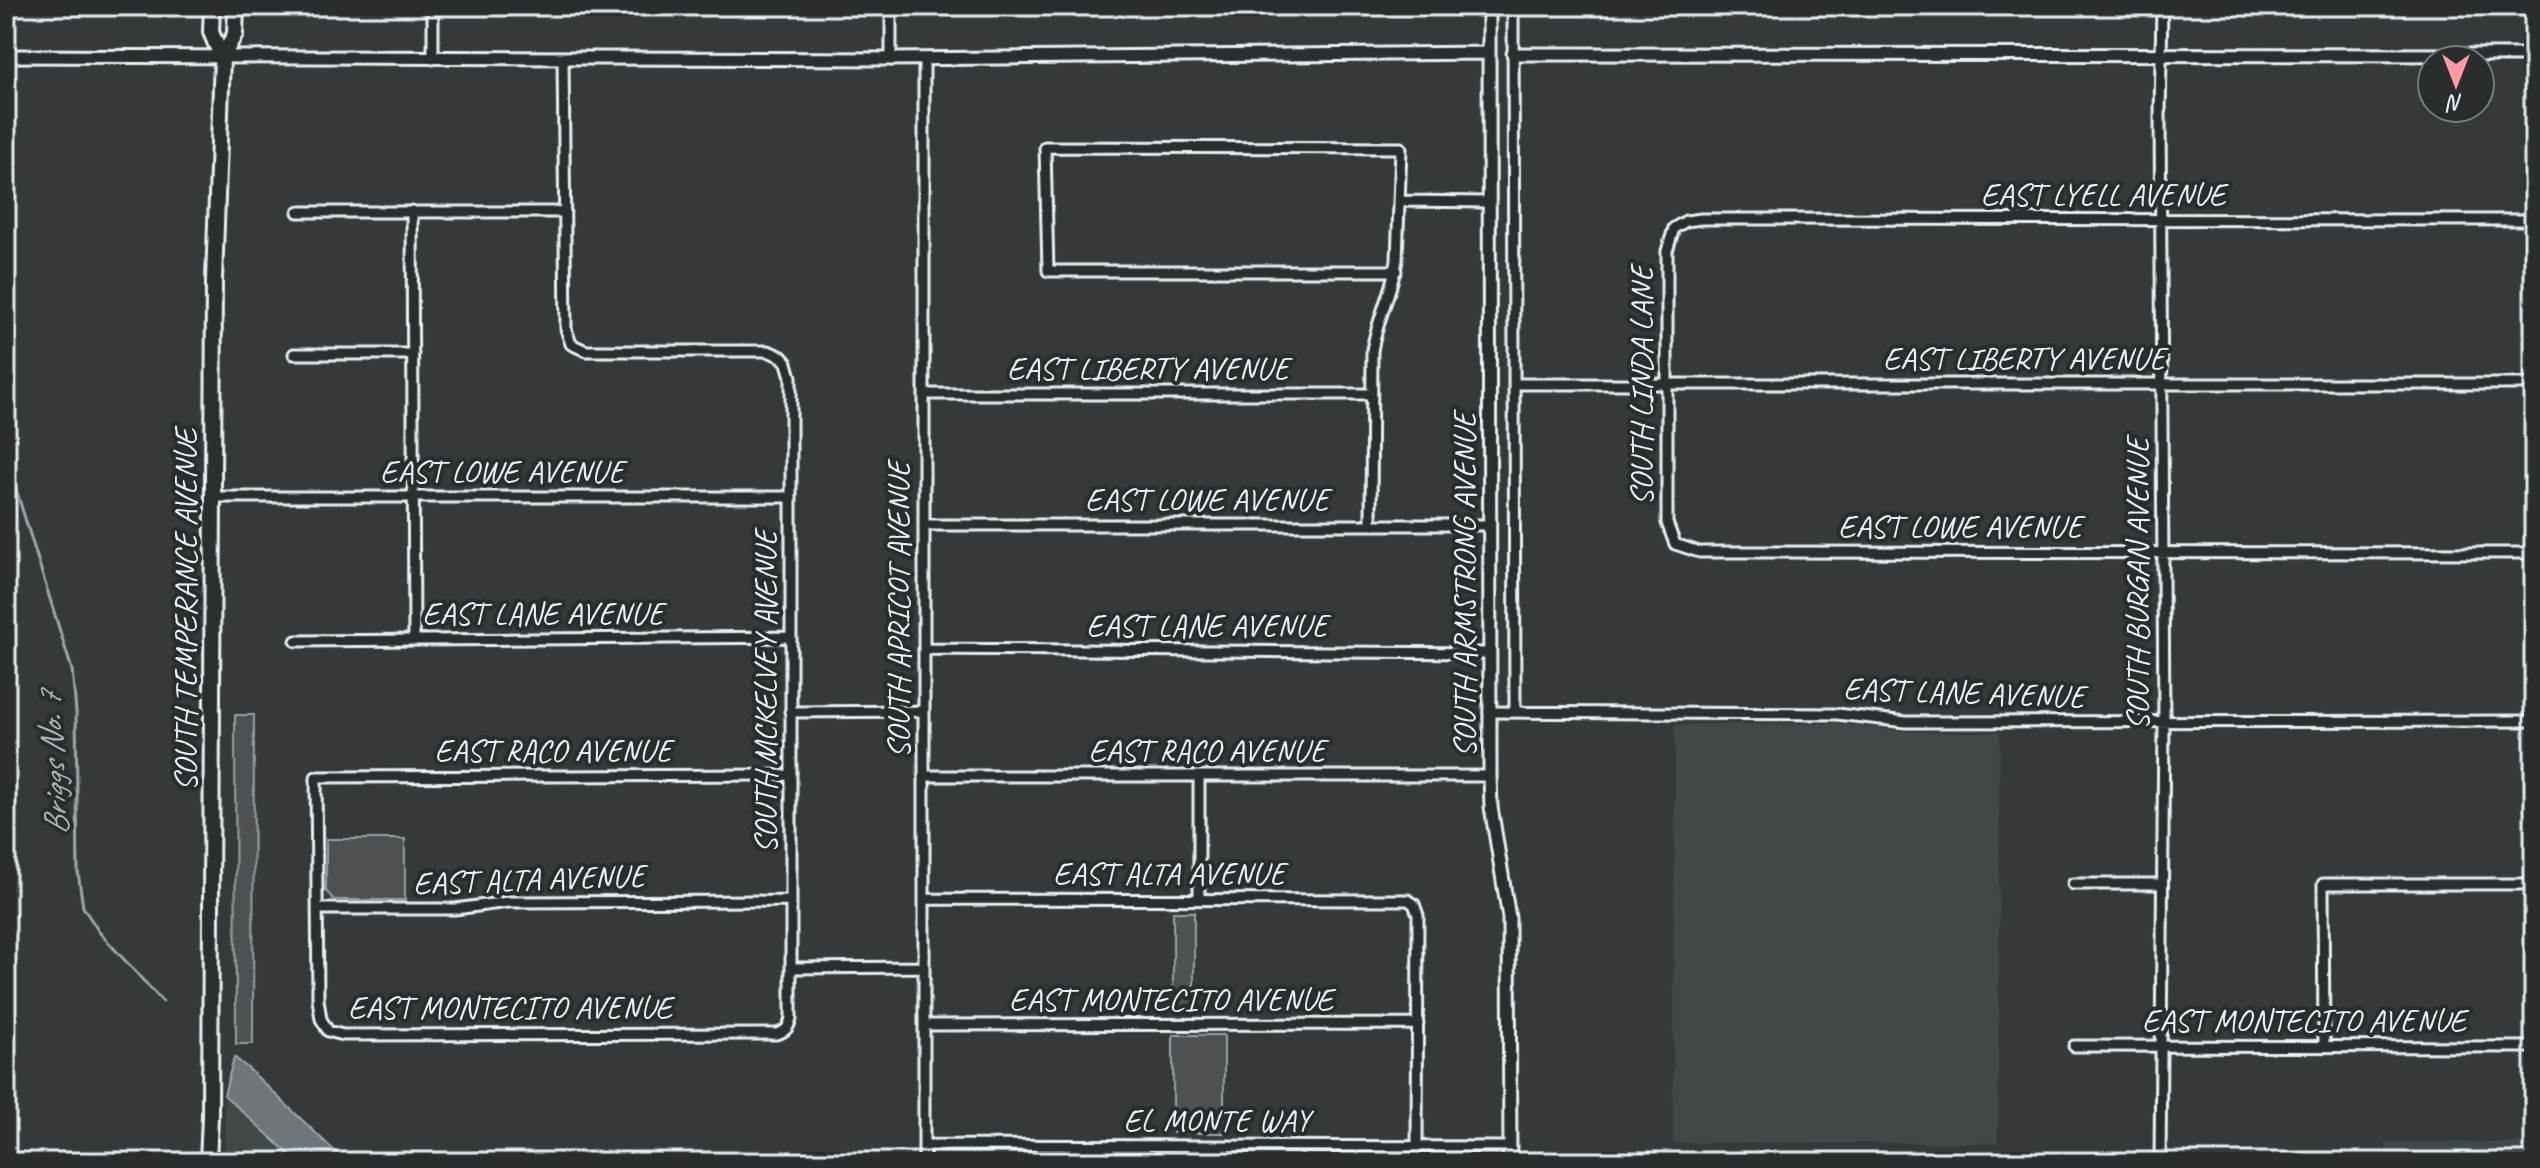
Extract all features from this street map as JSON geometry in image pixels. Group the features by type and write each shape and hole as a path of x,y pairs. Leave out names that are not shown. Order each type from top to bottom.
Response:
{"main road":[{"name":"SOUTH TEMPERANCE AVENUE","path":"208,1162 211,1101 214,280 222,58 211,32 212,6"},
{"name":"SOUTH TEMPERANCE AVENUE","path":"222,58 235,34 236,6"}],"street":[{"path":"433,6 433,59"},
{"path":"891,6 891,59"},
{"name":"SOUTH ARMSTRONG AVENUE","path":"1489,6 1490,776 1491,807 1509,918 1510,1162"},
{"name":"SOUTH ARMSTRONG AVENUE","path":"1513,6 1515,712"},
{"name":"SOUTH BURGAN AVENUE","path":"2160,1162 2164,721 2162,6"},
{"path":"6,56 924,59 1489,53"},
{"path":"1513,54 2534,55"},
{"path":"298,212 565,212 563,58"},
{"name":"SOUTH APRICOT AVENUE","path":"924,59 924,1162"},
{"path":"1371,525 1374,338 1396,271 1401,148 1045,147 1048,271 1396,271"},
{"path":"1400,201 1489,202"},
{"path":"412,211 414,640"},
{"name":"SOUTH MCKELVEY AVENUE","path":"565,212 566,329 571,344 586,351 768,351 782,357 791,377 791,1018 787,1029"},
{"name":"EAST LYELL AVENUE","path":"1674,228 1686,221 1701,219 2534,220"},
{"name":"SOUTH LINDA LANE","path":"1674,228 1667,251 1667,523 1675,544"},
{"path":"294,354 413,354"},
{"name":"EAST LIBERTY AVENUE","path":"1514,384 2534,384"},
{"name":"EAST LIBERTY AVENUE","path":"924,394 1371,394"},
{"name":"EAST LOWE AVENUE","path":"214,497 791,497"},
{"name":"EAST LOWE AVENUE","path":"924,525 1490,525"},
{"name":"EAST LOWE AVENUE","path":"1675,544 1699,552 2534,553"},
{"name":"EAST LANE AVENUE","path":"296,641 790,637"},
{"name":"EAST LANE AVENUE","path":"924,649 1489,653"},
{"path":"790,712 924,711"},
{"name":"EAST LANE AVENUE","path":"1489,712 1837,714 1906,722 2534,721"},
{"name":"EAST RACO AVENUE","path":"317,909 316,777 790,775"},
{"name":"EAST RACO AVENUE","path":"924,776 1490,776"},
{"path":"1199,776 1199,898"},
{"path":"2073,884 2162,884"},
{"path":"2324,1046 2323,884 2534,884"},
{"name":"EAST ALTA AVENUE","path":"924,899 1399,899 1414,904 1418,915 1418,1024"},
{"name":"EAST ALTA AVENUE","path":"317,909 455,909 508,902 791,901"},
{"name":"EAST MONTECITO AVENUE","path":"317,909 321,1019 328,1031 343,1035 776,1034 787,1029"},
{"path":"791,968 924,967"},
{"path":"1417,1146 1418,1024"},
{"name":"EAST MONTECITO AVENUE","path":"924,1025 1418,1024"},
{"name":"EAST MONTECITO AVENUE","path":"2074,1046 2534,1047"},
{"name":"EL MONTE WAY","path":"924,1145 1510,1147"},
{"path":"1196,1146 1197,1162"}],"shaded area":[{"path":"235,715 254,715 253,1044 236,1044"},
{"path":"1836,723 1914,732 2000,732 1998,1143 1673,1143 1675,725"},
{"path":"326,839 405,839 405,900 334,900 326,891"},
{"path":"1173,912 1194,912 1194,1010 1173,1010"},
{"path":"1173,1035 1224,1035 1224,1133 1173,1133"},
{"path":"234,1057 346,1162 298,1162 224,1095"},
{"path":"224,1095 291,1157 298,1162 225,1162"},
{"path":"2386,1142 2534,1143 2534,1162 2387,1162"}],"waterway":[{"name":"Briggs No. 7","path":"6,457 72,670 76,711 78,872 83,907 99,932 163,1002"}]}
